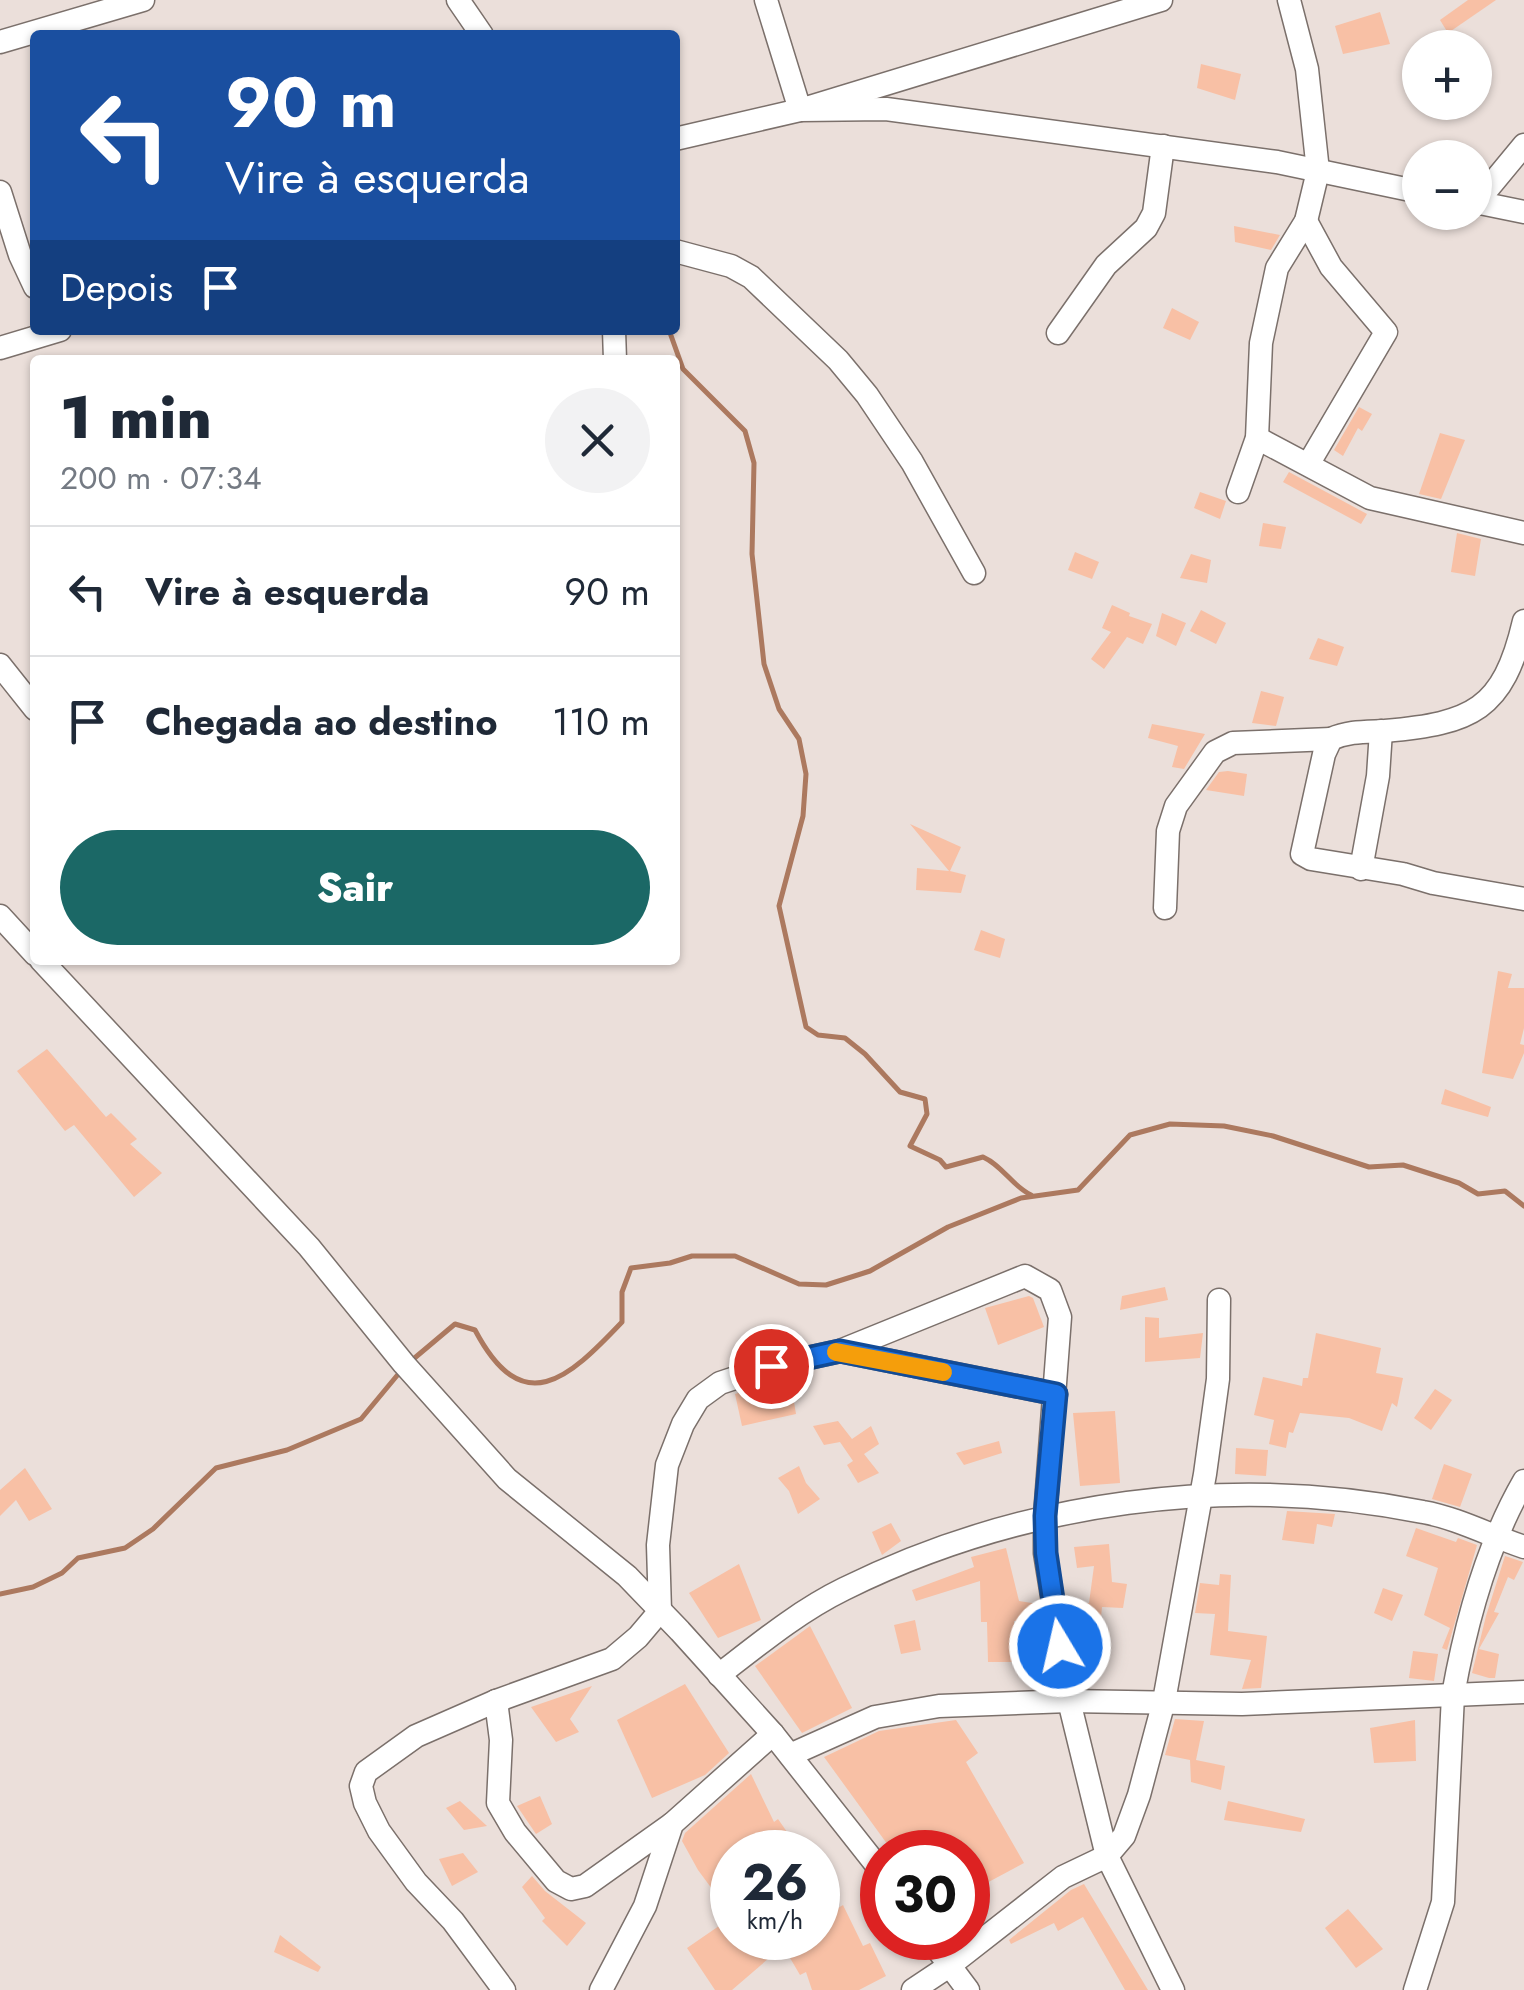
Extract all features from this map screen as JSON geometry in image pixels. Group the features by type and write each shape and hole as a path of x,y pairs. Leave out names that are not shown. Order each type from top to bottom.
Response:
{"street":[{"path":"41,30 144,0"},
{"path":"458,0 479,30"},
{"path":"766,0 800,110"},
{"path":"680,139 800,110 1161,0"},
{"path":"1238,492 1257,438 1260,358 1277,268 1306,221 1318,171 1307,69 1289,0"},
{"path":"0,42 30,33"},
{"path":"800,110 886,109 1163,146 1402,188"},
{"path":"1492,185 1524,145"},
{"path":"1058,333 1106,265 1146,228 1154,213 1163,146"},
{"path":"0,192 30,276"},
{"path":"1492,205 1524,212"},
{"path":"1306,221 1331,267 1386,332 1309,464"},
{"path":"680,252 731,266 751,277 838,360 867,394 912,462 974,572"},
{"path":"0,348 42,335"},
{"path":"1257,438 1370,498 1524,533"},
{"path":"1165,908 1172,818 1176,806 1216,752 1233,743 1330,739 1359,731 1438,724 1470,716 1490,700 1506,676 1524,621"},
{"path":"0,665 30,703"},
{"path":"1361,870 1382,731"},
{"path":"1330,739 1302,854 1311,860 1361,870 1403,874 1524,898"},
{"path":"0,916 30,949"},
{"path":"46,965 309,1246 507,1480 627,1576 660,1611 773,1734 860,1844"},
{"path":"504,1990 379,1831 361,1786 366,1772 416,1736 496,1701 612,1659 638,1638 660,1611 658,1544 667,1464 698,1399 720,1384 771,1366 840,1351 1025,1276 1050,1290 1060,1317 1045,1516 1046,1553 1069,1702 1107,1856 1173,1990"},
{"path":"913,1990 1063,1877 1107,1856 1124,1836 1164,1701 1201,1496 1215,1417 1219,1300"},
{"path":"840,1351 1056,1394"},
{"path":"1415,1990 1443,1902 1453,1694 1466,1628 1497,1538 1524,1481"},
{"path":"719,1675 791,1620 842,1590 901,1563 1045,1516 1201,1496 1310,1494 1428,1512 1524,1547"},
{"path":"790,1755 857,1724 896,1712 939,1706 1164,1701 1242,1704 1524,1692"},
{"path":"496,1701 501,1740 498,1803 515,1832 556,1882 571,1890 585,1886 672,1824 773,1734"},
{"path":"601,1990 645,1906 672,1824"},
{"path":"945,1960 968,1990"}],"building":[{"path":"1468,0 1496,0 1452,30 1446,30 1440,20"},
{"path":"1380,12 1390,44 1343,54 1335,26"},
{"path":"1201,64 1241,74 1235,100 1197,88"},
{"path":"1234,226 1280,235 1271,250 1235,242"},
{"path":"1172,308 1199,322 1190,340 1163,328"},
{"path":"1359,407 1372,414 1362,431 1358,428 1343,456 1334,450"},
{"path":"1440,433 1465,440 1441,499 1419,494"},
{"path":"1289,472 1367,514 1361,524 1283,482"},
{"path":"1200,492 1226,501 1220,519 1194,508"},
{"path":"1263,523 1286,527 1281,549 1259,546"},
{"path":"1457,533 1481,539 1475,576 1451,572"},
{"path":"1075,552 1099,562 1092,579 1068,570"},
{"path":"1191,554 1211,560 1207,583 1180,578"},
{"path":"1112,605 1152,624 1143,644 1127,637 1104,669 1091,659 1111,632 1102,628"},
{"path":"1201,610 1226,623 1216,644 1190,631"},
{"path":"1162,613 1186,623 1176,646 1156,636"},
{"path":"1318,638 1344,647 1337,666 1309,659"},
{"path":"1261,691 1284,697 1276,726 1252,723"},
{"path":"1152,724 1205,734 1184,769 1172,767 1178,746 1148,738"},
{"path":"1219,772 1247,774 1244,796 1206,790"},
{"path":"910,824 961,847 950,871 966,875 961,893 916,890 917,868 949,871"},
{"path":"981,930 1005,939 1000,958 974,950"},
{"path":"1498,971 1512,974 1508,988 1524,988 1520,1044 1524,1045 1524,1053 1513,1079 1482,1073"},
{"path":"47,1049 106,1117 111,1113 137,1139 130,1144 162,1173 134,1197 74,1125 65,1131 17,1071"},
{"path":"1445,1089 1491,1107 1488,1117 1441,1104"},
{"path":"1165,1287 1168,1300 1120,1310 1122,1296"},
{"path":"1029,1296 1044,1327 998,1345 985,1308"},
{"path":"1145,1317 1159,1318 1159,1338 1203,1333 1200,1358 1145,1362"},
{"path":"1316,1333 1381,1348 1376,1373 1403,1378 1397,1407 1392,1403 1382,1431 1349,1418 1300,1413 1293,1433 1289,1432 1286,1448 1269,1444 1274,1420 1254,1415 1263,1377 1302,1386 1303,1378 1308,1378"},
{"path":"790,1378 796,1414 742,1426 735,1394"},
{"path":"1435,1389 1452,1400 1431,1430 1414,1418"},
{"path":"1115,1411 1120,1483 1080,1486 1073,1413"},
{"path":"838,1421 852,1439 871,1426 879,1444 864,1454 879,1473 858,1483 847,1465 853,1461 840,1442 824,1445 813,1426"},
{"path":"999,1441 1002,1453 964,1465 956,1453"},
{"path":"1236,1448 1268,1450 1266,1476 1235,1474"},
{"path":"1444,1464 1472,1474 1460,1507 1432,1499"},
{"path":"799,1466 806,1483 820,1499 798,1514 789,1491 778,1478"},
{"path":"25,1468 52,1509 29,1521 16,1500 0,1516 0,1490"},
{"path":"1287,1511 1335,1514 1332,1527 1317,1524 1314,1544 1282,1540"},
{"path":"891,1523 901,1541 882,1555 872,1532"},
{"path":"1416,1528 1477,1545 1447,1650 1442,1648 1450,1628 1424,1615 1438,1568 1406,1556"},
{"path":"1109,1544 1112,1582 1127,1584 1123,1608 1102,1607 1100,1627 1084,1625 1086,1659 1078,1660 1068,1603 1089,1603 1094,1566 1077,1568 1074,1547"},
{"path":"1006,1548 1019,1601 1038,1604 1041,1621 1014,1621 1016,1662 988,1662 987,1622 981,1622 980,1581 916,1601 912,1590 974,1567 971,1557"},
{"path":"1505,1556 1523,1562 1514,1580 1508,1577 1494,1612 1499,1613 1479,1649 1499,1654 1495,1678 1489,1678 1472,1673"},
{"path":"739,1564 761,1620 718,1638 689,1593"},
{"path":"1220,1574 1231,1575 1228,1631 1267,1636 1261,1688 1242,1689 1251,1660 1210,1655 1215,1614 1195,1613 1200,1583 1219,1585"},
{"path":"1383,1588 1403,1595 1392,1621 1374,1613"},
{"path":"915,1620 921,1650 901,1654 894,1625"},
{"path":"810,1626 852,1708 802,1733 755,1666"},
{"path":"1413,1651 1438,1654 1434,1681 1409,1678"},
{"path":"685,1684 729,1753 705,1775 652,1798 617,1720"},
{"path":"592,1686 570,1719 579,1732 556,1742 531,1707"},
{"path":"1175,1719 1204,1721 1196,1760 1225,1766 1221,1790 1191,1782 1190,1760 1165,1755"},
{"path":"956,1720 978,1753 966,1762 1024,1863 990,1881 990,1830 877,1830 824,1757 879,1731"},
{"path":"1415,1720 1416,1761 1374,1763 1370,1728"},
{"path":"751,1774 774,1822 778,1819 786,1830 710,1830 710,1886 682,1841 685,1833"},
{"path":"540,1796 552,1824 536,1834 517,1806"},
{"path":"460,1801 487,1826 464,1830 446,1808"},
{"path":"1228,1801 1305,1819 1301,1832 1224,1820"},
{"path":"463,1853 478,1872 452,1886 439,1859"},
{"path":"532,1876 586,1923 567,1946 542,1921 545,1918 522,1887"},
{"path":"1084,1884 1148,1990 1125,1990 1083,1917 1058,1931 1054,1923 1011,1944 1009,1940"},
{"path":"843,1905 860,1940 860,1960 878,1960 886,1976 859,1990 812,1990 806,1972 800,1975 791,1960 840,1960"},
{"path":"1348,1909 1383,1949 1356,1968 1325,1928"},
{"path":"710,1932 710,1960 767,1960 732,1990 715,1990 687,1948"},
{"path":"280,1935 321,1967 318,1972 274,1952"}],"waterway":[{"path":"671,335 678,355"},
{"path":"680,361 683,369 745,431 754,463 752,554 764,664 779,709 799,739 806,774 803,816 779,906 806,1027 818,1035 845,1038 900,1092 925,1099 927,1114 910,1146 940,1160 946,1167 983,1157 1031,1195"},
{"path":"411,1361 455,1324 475,1330 493,1358 511,1375 528,1382 546,1382 583,1360 622,1322 622,1292 631,1268 692,1256 735,1256 799,1284 826,1285 870,1271 948,1227 1021,1198 1078,1190 1130,1135 1170,1124 1224,1126 1273,1136 1369,1167 1403,1165 1459,1183 1478,1194 1505,1191 1524,1206"},
{"path":"0,1594 33,1587 62,1573 78,1558 125,1548 153,1529 216,1468 287,1450 361,1419 400,1372"}],"slow traffic":[{"path":"836,1352 943,1372"}],"route":[{"path":"771,1366 840,1351 1056,1394 1045,1516 1046,1553 1060,1646"}]}
